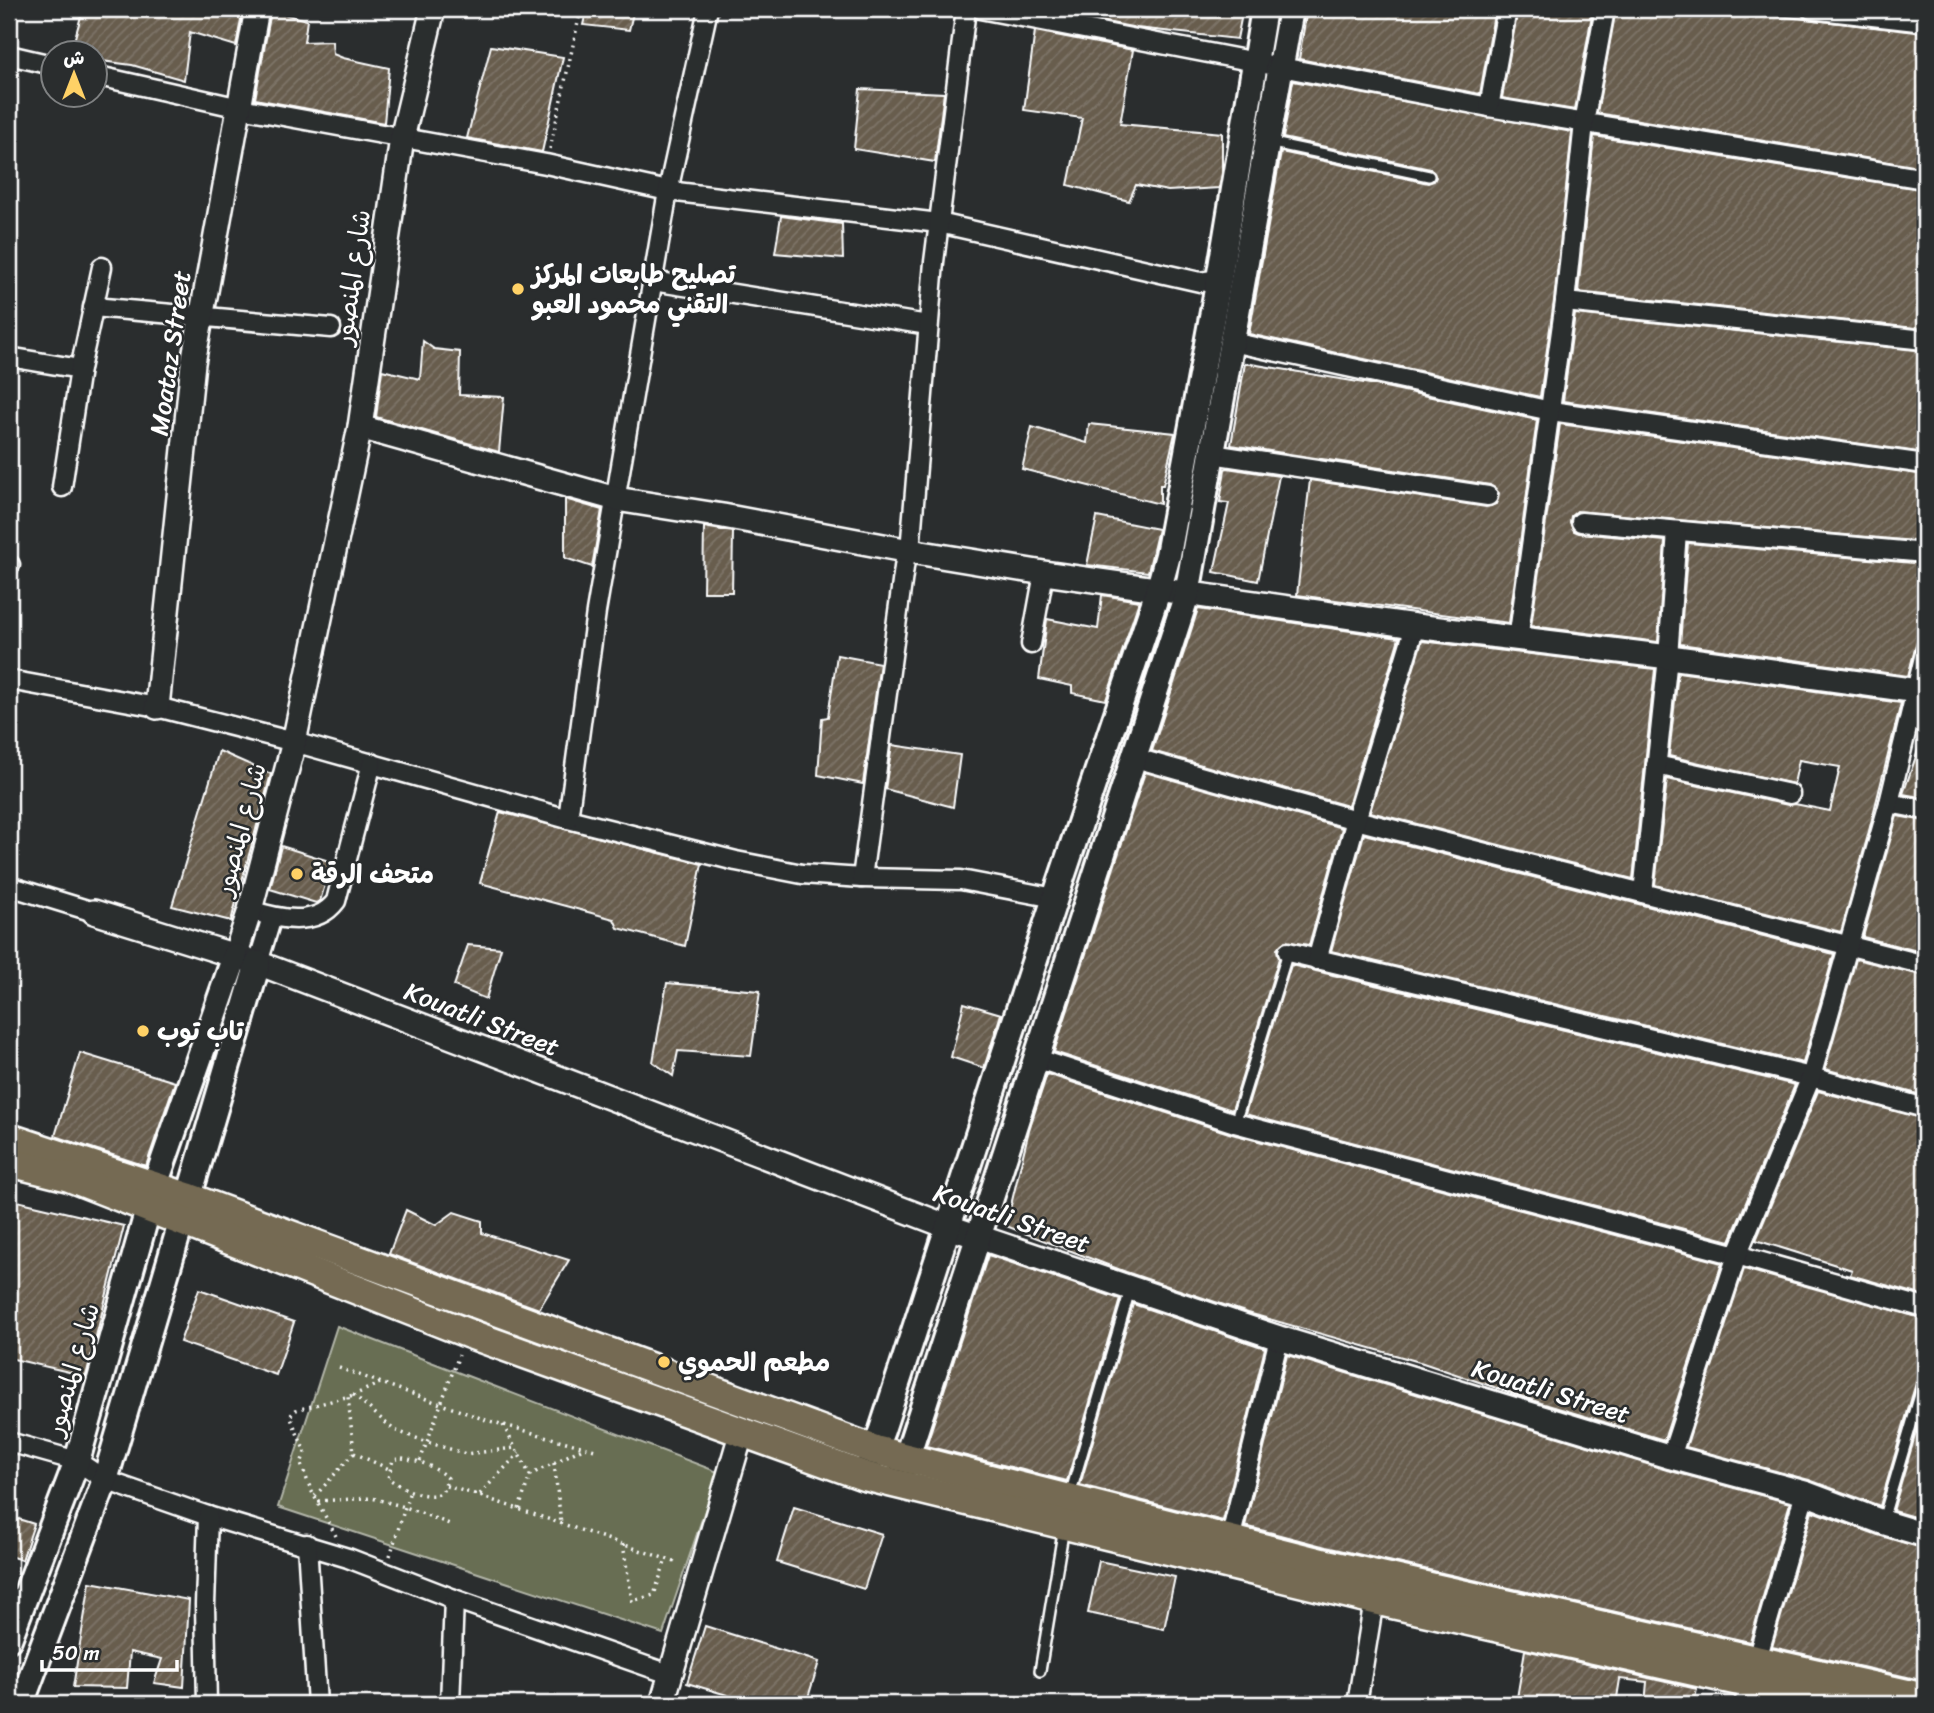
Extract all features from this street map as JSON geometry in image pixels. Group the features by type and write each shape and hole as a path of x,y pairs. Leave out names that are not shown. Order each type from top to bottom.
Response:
{"main road":[{"path":"864,1476 949,1227 1168,555 1219,279 1264,9"},
{"path":"902,1472 1187,594 1291,9"},
{"name":"شارع المنصور","path":"9,1639 77,1461 152,1197 246,960"},
{"name":"شارع المنصور","path":"20,1704 105,1480 183,1209 246,960"},
{"path":"9,1138 183,1209 875,1450 902,1472"},
{"path":"9,1162 152,1197"},
{"path":"183,1209 467,1333 864,1476 902,1472 1066,1513 1374,1600 1842,1704"},
{"path":"1066,1513 1230,1540 1322,1563 1750,1683 1925,1698"}],"street":[{"name":"Moataz Street","path":"157,707 193,363 257,9"},
{"name":"شارع المنصور","path":"246,960 250,910 294,741 360,427 402,138 433,9"},
{"path":"568,819 596,612 668,191 708,9"},
{"path":"862,878 905,560 910,551 928,325 966,9"},
{"path":"980,9 1489,107 1925,179"},
{"path":"1489,107 1507,9"},
{"path":"1518,640 1565,302 1584,123 1605,9"},
{"path":"1811,9 1925,22"},
{"path":"9,55 38,62"},
{"path":"108,78 240,108 546,164 668,191 939,223 1200,282 1219,279"},
{"path":"62,487 80,369 102,267"},
{"path":"653,281 928,325"},
{"path":"1565,302 1925,340"},
{"path":"93,307 331,328"},
{"path":"1231,342 1550,411 1925,464"},
{"path":"9,357 80,369"},
{"path":"360,427 616,499 910,551 1415,626 1921,691"},
{"path":"1212,454 1488,496"},
{"path":"1581,522 1925,553"},
{"path":"1643,893 1668,657 1677,531"},
{"path":"1031,644 1044,573"},
{"path":"1317,960 1415,626"},
{"path":"1671,1457 1737,1255 1811,1077 1921,691 1925,653"},
{"path":"9,680 157,707 294,741 568,819 736,861 802,873 862,878 961,880 1055,898"},
{"path":"1132,757 1356,820 1925,965"},
{"path":"250,910 272,917 310,918 325,912 336,901 372,763"},
{"path":"1656,765 1790,794"},
{"path":"1889,803 1925,810"},
{"path":"9,886 94,912"},
{"name":"Kouatli Street","path":"94,912 246,960 949,1227 1279,1338 1671,1457 1805,1493 1925,1535"},
{"name":"شارع المنصور","path":"246,960 272,917"},
{"path":"1288,952 1811,1077 1925,1108"},
{"path":"1035,1058 1235,1123 1737,1255 1925,1308"},
{"path":"1230,1540 1279,1338"},
{"path":"662,1704 742,1430"},
{"path":"9,1442 77,1461 105,1480 208,1516 348,1558 454,1599 669,1674"},
{"path":"1750,1683 1805,1493"},
{"path":"207,1704 205,1605 208,1516"},
{"path":"307,1544 317,1704"},
{"path":"450,1704 454,1599"},
{"path":"1357,1704 1374,1600"}],"lane":[{"path":"1266,142 1429,176"},
{"path":"1235,1123 1288,952"},
{"path":"1040,1671 1066,1513 1131,1288"},
{"path":"1882,1522 1925,1378"}],"path":[{"path":"546,164 581,9"},
{"path":"420,1461 467,1333"},
{"path":"339,1368 503,1424 595,1450"},
{"path":"348,1558 301,1464 305,1452 290,1416 296,1410 348,1397 382,1382"},
{"path":"354,1395 394,1430 427,1442 466,1454 515,1448"},
{"path":"315,1496 354,1453 348,1397"},
{"path":"503,1424 530,1475 519,1509"},
{"path":"530,1475 585,1447"},
{"path":"354,1453 389,1469"},
{"path":"474,1494 480,1493 519,1453"},
{"path":"402,1458 420,1461 435,1467 448,1478 443,1493 435,1496 410,1490 388,1478 393,1460 402,1458"},
{"path":"554,1463 562,1524"},
{"path":"446,1486 675,1562"},
{"path":"385,1573 410,1490"},
{"path":"318,1501 372,1498 452,1525"},
{"path":"623,1544 632,1601 654,1595 666,1559"}],"green space":[{"path":"337,1326 718,1472 663,1634 278,1507"}],"building":[{"path":"83,9 243,9 236,46 190,32 184,80 132,65 108,62 108,38 75,38"},
{"path":"587,9 634,9 629,30 583,25"},
{"path":"1039,9 1243,9 1237,39 1137,28"},
{"path":"1307,9 1495,9 1480,94 1299,59"},
{"path":"1518,9 1593,9 1575,110 1502,98"},
{"path":"1616,9 1717,9 1925,33 1925,168 1597,113"},
{"path":"271,11 307,20 304,42 332,41 333,54 389,68 384,123 255,99"},
{"path":"1035,31 1133,50 1120,124 1222,133 1222,173 1219,188 1168,191 1136,185 1129,201 1068,185 1082,118 1024,110"},
{"path":"491,46 563,57 542,152 467,138"},
{"path":"1293,81 1572,132 1554,301 1540,397 1249,334 1281,152 1428,183 1436,177 1430,169 1283,138"},
{"path":"860,89 944,93 935,162 854,149"},
{"path":"1594,136 1925,190 1925,329 1578,292"},
{"path":"781,216 842,224 843,259 775,253"},
{"path":"1575,314 1925,351 1925,453 1563,401"},
{"path":"423,341 434,349 460,352 459,395 504,397 499,452 376,417 382,370 420,379"},
{"path":"1245,363 1376,385 1537,420 1509,623 1297,595 1310,480 1486,507 1496,504 1499,493 1490,485 1231,445"},
{"path":"1089,424 1175,433 1163,485 1160,485 1160,504 1022,469 1032,427 1087,443"},
{"path":"1560,424 1925,475 1925,542 1577,511 1571,516 1570,522 1574,531 1579,533 1665,541 1658,642 1531,626"},
{"path":"1227,468 1279,476 1258,581 1214,572 1229,503 1220,502"},
{"path":"565,499 602,510 592,567 565,558"},
{"path":"1097,517 1158,529 1148,572 1087,565"},
{"path":"704,527 733,532 732,592 703,592"},
{"path":"1688,543 1925,564 1925,611 1908,676 1680,644"},
{"path":"1102,595 1139,601 1106,700 1072,693 1072,686 1039,679 1047,619 1098,629"},
{"path":"1198,609 1399,638 1348,806 1152,751"},
{"path":"1422,641 1655,669 1633,879 1370,812"},
{"path":"837,655 880,663 863,784 818,775 822,718 828,717"},
{"path":"1678,672 1901,703 1841,932 1655,885 1667,779 1788,805 1830,811 1840,767 1799,760 1794,784 1669,756"},
{"path":"1925,736 1925,798 1903,794"},
{"path":"892,745 960,755 953,807 885,789"},
{"path":"219,751 271,774 231,921 172,906"},
{"path":"1145,772 1342,828 1309,945 1285,941 1277,949 1279,958 1232,1110 1054,1052"},
{"path":"500,812 702,864 685,946 618,928 614,919 480,883"},
{"path":"1897,816 1925,821 1925,953 1863,937"},
{"path":"1364,834 1834,954 1803,1063 1331,951"},
{"name":"متحف الرقة","path":"281,846 332,862 320,901 316,903 270,889"},
{"path":"468,945 501,948 486,999 454,986"},
{"path":"1856,959 1925,976 1925,1096 1825,1069"},
{"path":"1291,965 1795,1085 1730,1241 1245,1114"},
{"path":"667,983 760,991 751,1056 678,1051 673,1076 653,1062"},
{"path":"964,1003 1001,1014 984,1068 951,1057"},
{"path":"80,1053 175,1082 146,1166 55,1136"},
{"path":"1047,1074 1232,1134 1722,1263 1664,1440 1541,1403 1423,1363 1248,1313 1126,1272 1006,1226 1029,1130"},
{"path":"1818,1091 1925,1119 1925,1296 1850,1275 1852,1270 1756,1240"},
{"path":"17,1201 124,1226 86,1376 9,1358 9,1234"},
{"path":"406,1210 436,1225 454,1212 482,1221 482,1233 569,1260 539,1309 389,1254"},
{"path":"988,1255 1120,1299 1067,1481 926,1446"},
{"path":"1744,1269 1925,1319 1925,1371 1918,1376 1880,1506 1809,1480 1686,1447"},
{"path":"199,1289 294,1322 276,1375 180,1342"},
{"path":"1133,1304 1265,1348 1223,1521 1080,1485"},
{"path":"1287,1355 1667,1470 1790,1503 1750,1642 1326,1547 1245,1526"},
{"path":"1925,1402 1925,1520 1893,1511"},
{"path":"794,1507 882,1534 864,1589 777,1562"},
{"path":"1812,1511 1925,1549 1925,1681 1772,1647"},
{"path":"9,1516 34,1524 22,1560 9,1556"},
{"path":"1099,1561 1175,1577 1164,1629 1088,1613"},
{"path":"90,1582 189,1600 184,1687 154,1683 162,1659 130,1652 127,1688 73,1687"},
{"path":"705,1626 819,1662 806,1704 757,1704 687,1683"},
{"path":"1525,1650 1697,1689 1694,1704 1645,1704 1647,1682 1620,1679 1616,1704 1516,1704"}],"place":[{"name":"تصليح طابعات المركز التقني محمود العبو","path":"518,289"},
{"name":"متحف الرقة","path":"297,874"},
{"name":"تاب توب","path":"143,1031"},
{"name":"مطعم الحموي","path":"664,1362"}]}
